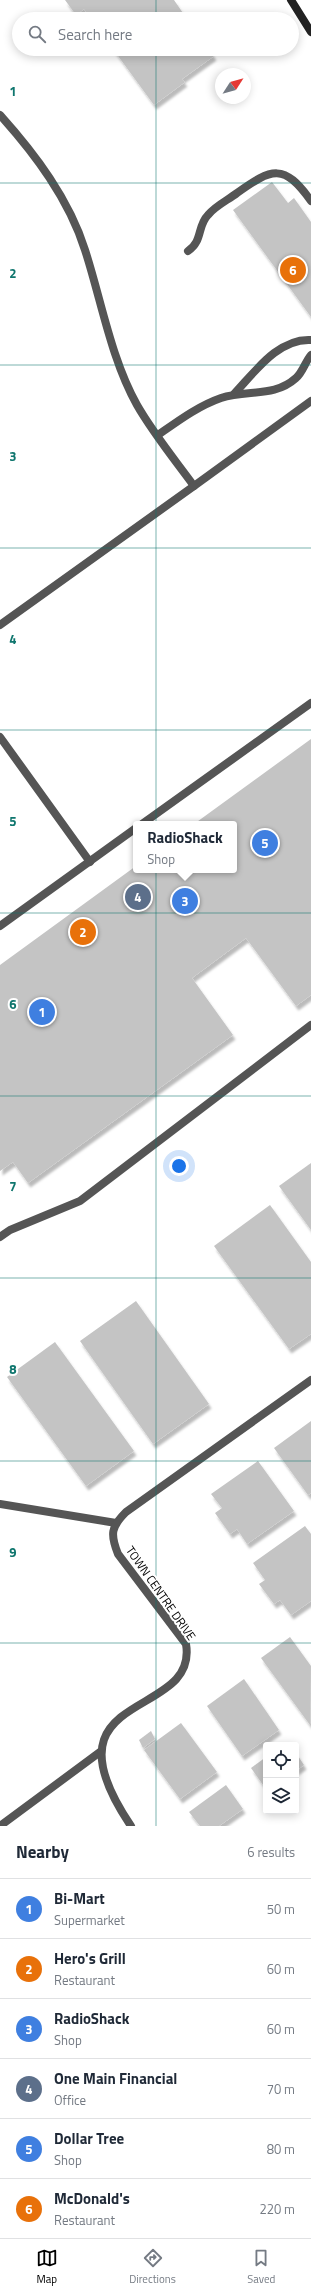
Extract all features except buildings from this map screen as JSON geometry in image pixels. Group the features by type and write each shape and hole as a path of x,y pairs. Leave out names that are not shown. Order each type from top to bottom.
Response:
{"main road":[{"path":"291,0 298,12"},
{"path":"299,13 311,32"}],"street":[{"path":"0,115 19,136 48,176 68,211 85,249 115,352 136,404 194,486"},
{"path":"188,251 195,246 207,215 262,176 279,173 288,176 297,182 311,201"},
{"path":"234,394 260,364 295,341 311,340"},
{"path":"158,435 204,405 234,394 267,392 286,385 297,377 311,355"},
{"path":"0,625 311,401"},
{"path":"146,821 311,703"},
{"path":"0,737 90,862"},
{"path":"0,926 133,830"},
{"path":"0,1237 10,1230 80,1201 311,1025"},
{"path":"0,1504 116,1523 126,1512 311,1380"},
{"name":"TOWN CENTRE DRIVE","path":"116,1523 112,1532 113,1542 118,1554 186,1644 187,1651 184,1669 171,1684 111,1726 105,1734 100,1752 100,1760 106,1777 130,1825"},
{"path":"0,1826 100,1752"}],"place":[{"name":"McDonald's","path":"293,270"},
{"name":"Dollar Tree","path":"265,843"},
{"name":"One Main Financial","path":"138,897"},
{"name":"RadioShack","path":"185,901"},
{"name":"Hero's Grill","path":"83,932"},
{"name":"Bi-Mart","path":"42,1012"}]}
